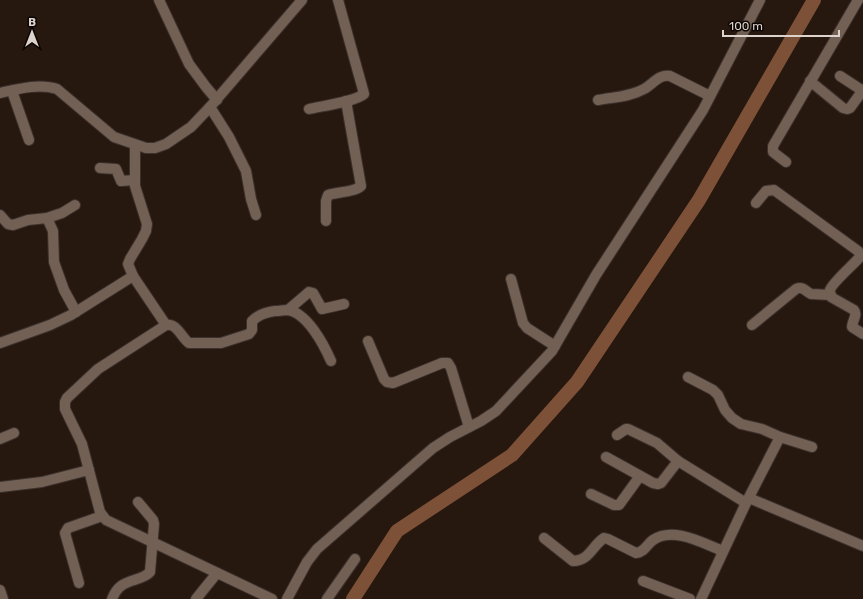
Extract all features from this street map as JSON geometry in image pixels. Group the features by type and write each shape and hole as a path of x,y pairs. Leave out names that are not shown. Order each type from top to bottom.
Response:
{"street":[{"path":"159,0 189,64 216,99"},
{"path":"0,93 48,86 57,89 114,137 146,148 155,148 166,144 191,127 210,108 216,99 302,0"},
{"path":"309,109 346,101 360,97 364,94 338,0"},
{"path":"287,599 307,562 317,549 433,448 496,411 555,346 596,275 703,110 760,0"},
{"path":"786,162 773,152 773,146 858,0"},
{"path":"598,100 636,93 643,90 661,76 665,75 670,76 710,96"},
{"path":"810,81 846,110 850,108 863,90 840,76"},
{"path":"12,91 28,140"},
{"path":"326,220 326,201 328,195 335,192 358,189 361,186 346,101"},
{"path":"210,108 229,137 246,170 251,199 256,215"},
{"path":"135,145 135,180 137,194 146,224 146,231 128,264 133,276 166,325"},
{"path":"100,168 116,169 121,181 135,180"},
{"path":"756,203 766,191 774,190 858,251 860,254 859,258 831,289 831,297 856,312 852,327 863,334"},
{"path":"0,215 8,224 13,225 28,220 47,218 62,213 74,205"},
{"path":"47,218 53,231 54,262 64,290 76,312"},
{"path":"0,343 50,325 76,312 133,276"},
{"path":"511,279 523,323 527,328 555,346"},
{"path":"752,325 800,287 804,288 811,294 831,295"},
{"path":"288,310 308,292 312,292 322,309 344,304"},
{"path":"272,599 106,520 100,512 82,444 65,408 65,402 67,398 98,369 166,325 170,324 175,326 189,343 221,343 249,334 252,330 252,320 263,314 288,310 300,316 312,328 322,342 331,361"},
{"path":"368,341 384,379 387,382 393,383 442,363 448,363 451,368 469,427"},
{"path":"688,377 713,390 718,395 732,418 741,424 762,429 812,447"},
{"path":"617,436 628,429 657,443 678,461 747,500 863,546"},
{"path":"0,439 14,433"},
{"path":"701,599 747,500 780,436"},
{"path":"606,457 653,483 658,484 661,483 678,461"},
{"path":"0,487 42,482 89,470"},
{"path":"591,494 614,505 618,505 640,476"},
{"path":"112,599 121,586 127,582 147,576 150,572 154,543 153,520 138,502"},
{"path":"79,583 65,533 66,530 102,516"},
{"path":"544,538 573,562 579,562 584,559 604,538 636,553 640,552 653,540 660,537 677,535 685,536 723,551"},
{"path":"327,599 355,559"},
{"path":"196,599 217,573"},
{"path":"643,581 690,599"},
{"path":"0,590 3,599"}],"waterway":[{"path":"353,599 397,531 512,455 577,382 699,200 814,0"}]}
